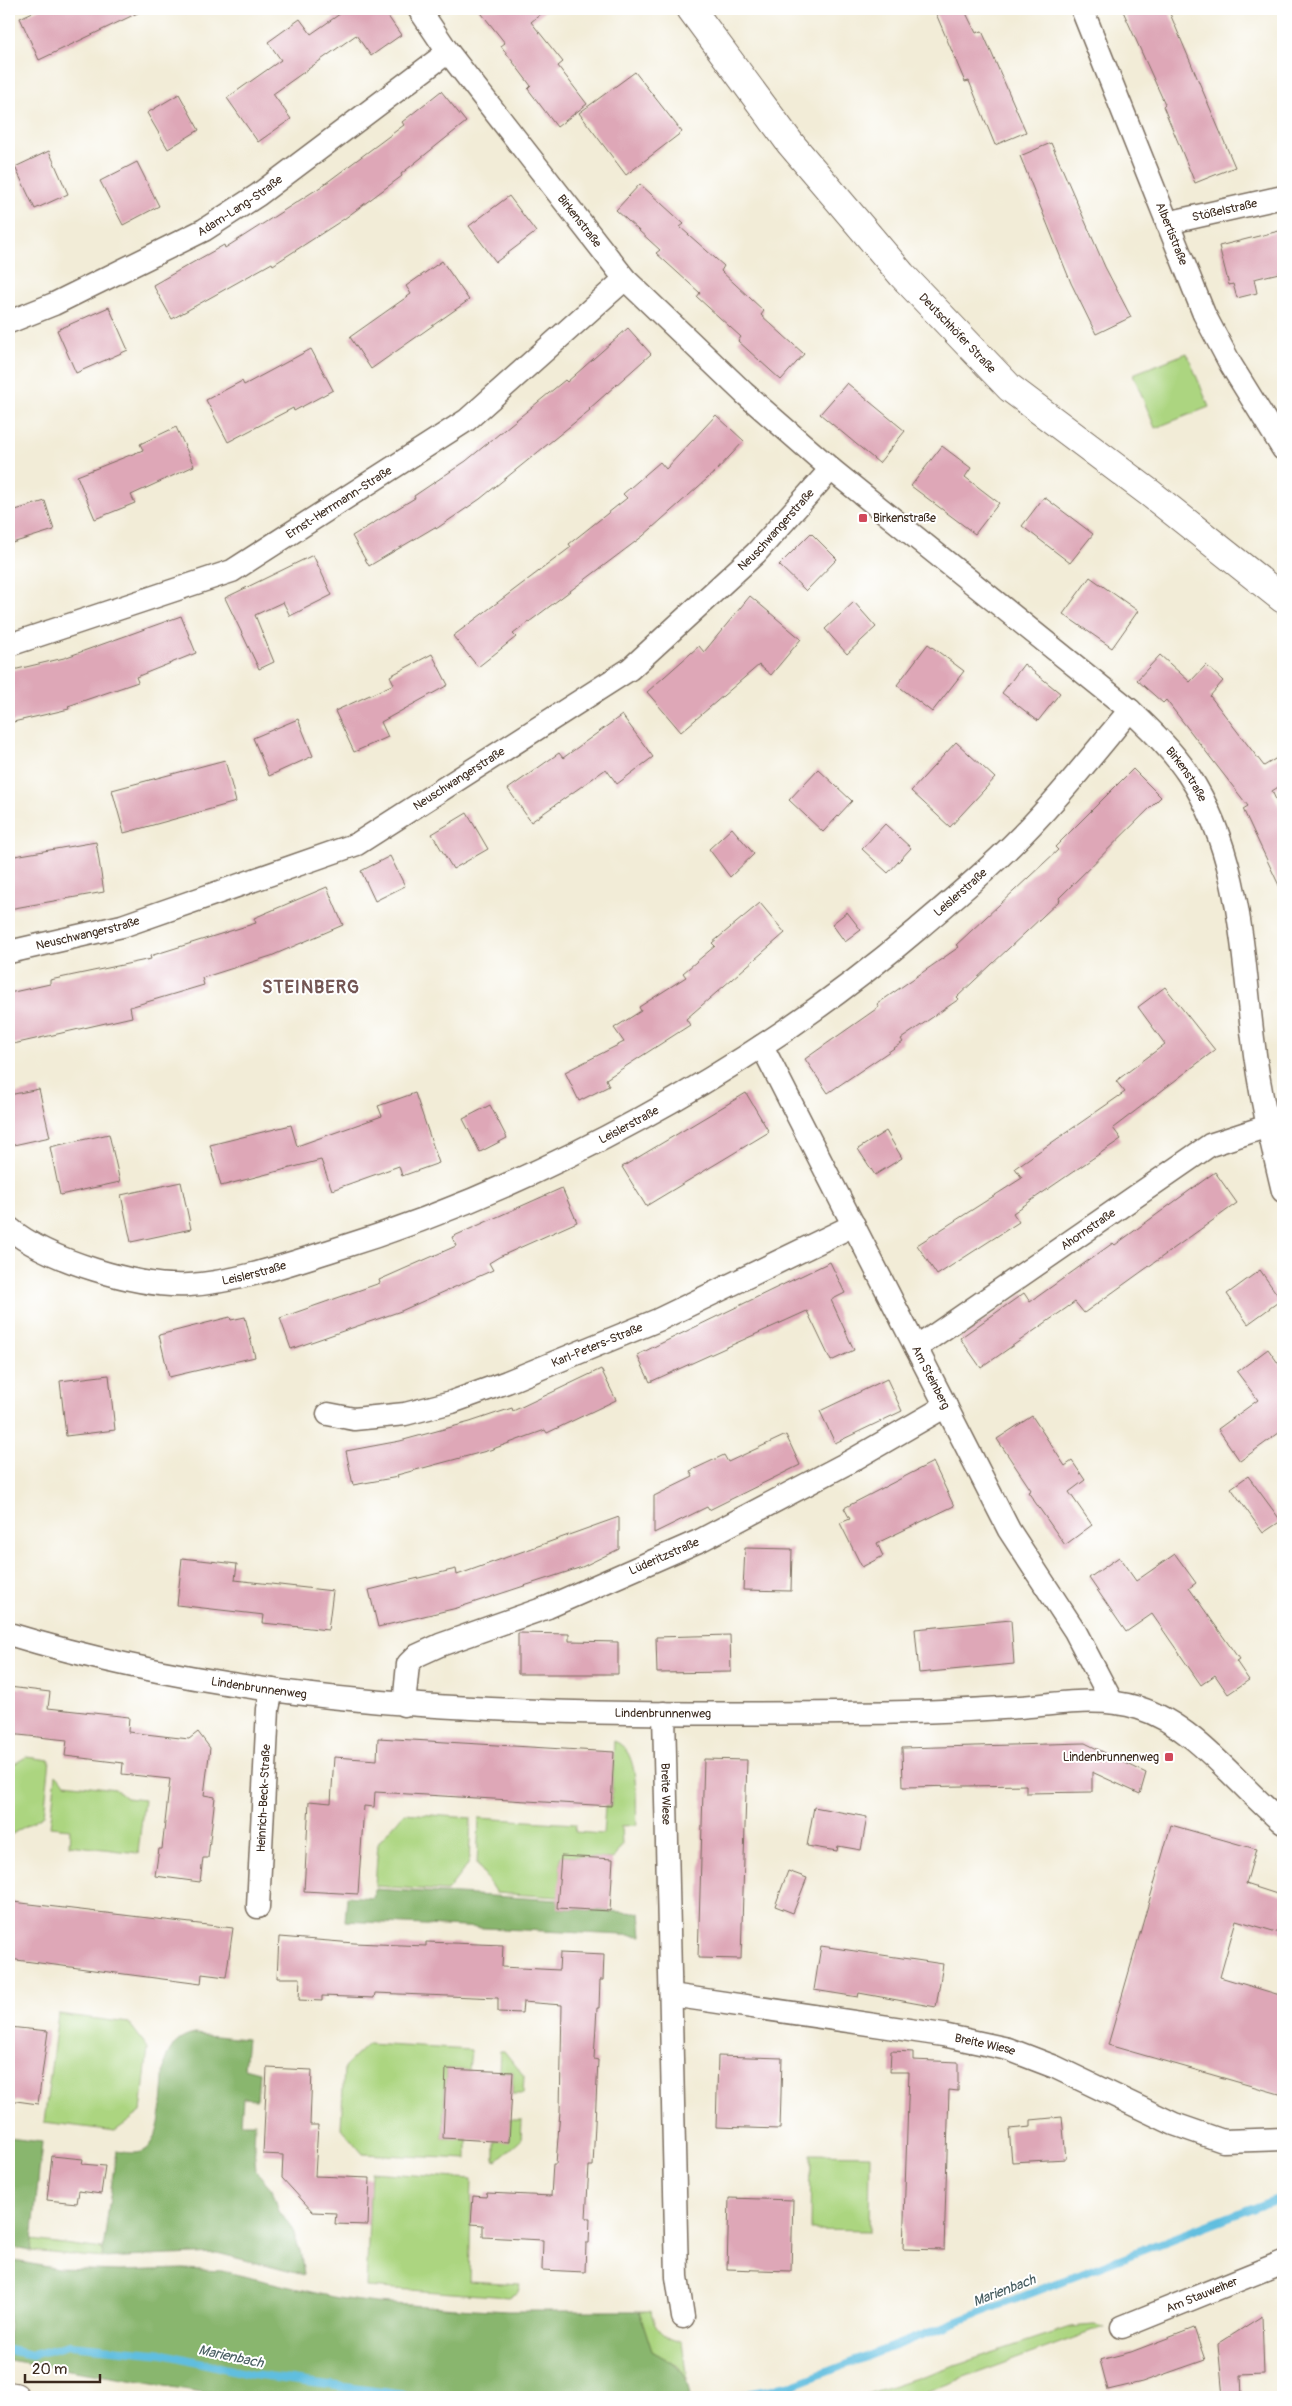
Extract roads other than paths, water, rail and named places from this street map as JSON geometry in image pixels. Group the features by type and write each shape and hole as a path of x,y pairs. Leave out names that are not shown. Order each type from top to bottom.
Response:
{"main road":[{"name":"Deutschhöfer Straße","path":"691,9 790,143 902,276 1010,388 1151,494 1283,599"},
{"path":"9,2396 15,2397"}],"street":[{"name":"Birkenstraße","path":"419,9 448,52 625,279 744,393 831,470 1130,710 1163,741 1188,774 1209,811 1226,858 1238,910 1253,1041 1268,1126 1283,1191"},
{"name":"Albertistraße","path":"1082,9 1204,314 1232,365 1283,449"},
{"name":"Adam-Lang-Straße","path":"9,322 71,296 204,230 258,195 448,52"},
{"name":"Stößelstraße","path":"1167,223 1283,197"},
{"name":"Ernst-Herrmann-Straße","path":"9,646 232,571 467,420 625,279"},
{"name":"Neuschwangerstraße","path":"9,952 122,926 357,844 630,669 756,553 831,470"},
{"name":"Leislerstraße","path":"12,1231 47,1251 108,1274 155,1284 189,1285 242,1276 363,1241 447,1212 572,1155 762,1046 916,930 979,875 1039,818 1130,710"},
{"name":"Am Steinberg","path":"762,1046 1009,1530 1075,1631 1112,1702"},
{"name":"Ahornstraße","path":"916,1348 1210,1145 1268,1126"},
{"name":"Karl-Peters-Straße","path":"328,1414 354,1419 405,1414 452,1402 507,1382 658,1320 854,1225"},
{"name":"Lüderitzstraße","path":"404,1705 408,1664 416,1656 440,1645 548,1607 701,1540 851,1462 946,1406"},
{"name":"Lindenbrunnenweg","path":"9,1634 123,1664 272,1690 327,1698 404,1705 603,1714 844,1713 1112,1702 1155,1713 1181,1730 1283,1823"},
{"name":"Heinrich-Beck-Straße","path":"258,1907 268,1710 272,1690"},
{"name":"Breite Wiese","path":"664,1713 678,2277 683,2317"},
{"name":"Breite Wiese","path":"671,1995 944,2035 1008,2049 1055,2067 1174,2124 1223,2141 1283,2139"},
{"name":"Am Stauweiher","path":"1122,2327 1283,2262"}],"waterway":[{"name":"Marienbach","path":"731,2397 793,2385 1283,2196"},
{"name":"Marienbach","path":"9,2350 32,2355 70,2345 164,2354 253,2375 420,2397"}],"place":[{"name":"Birkenstraße","path":"863,518"},
{"name":"Lindenbrunnenweg","path":"1169,1757"}],"district":[{"name":"STEINBERG","path":"311,987"}]}
